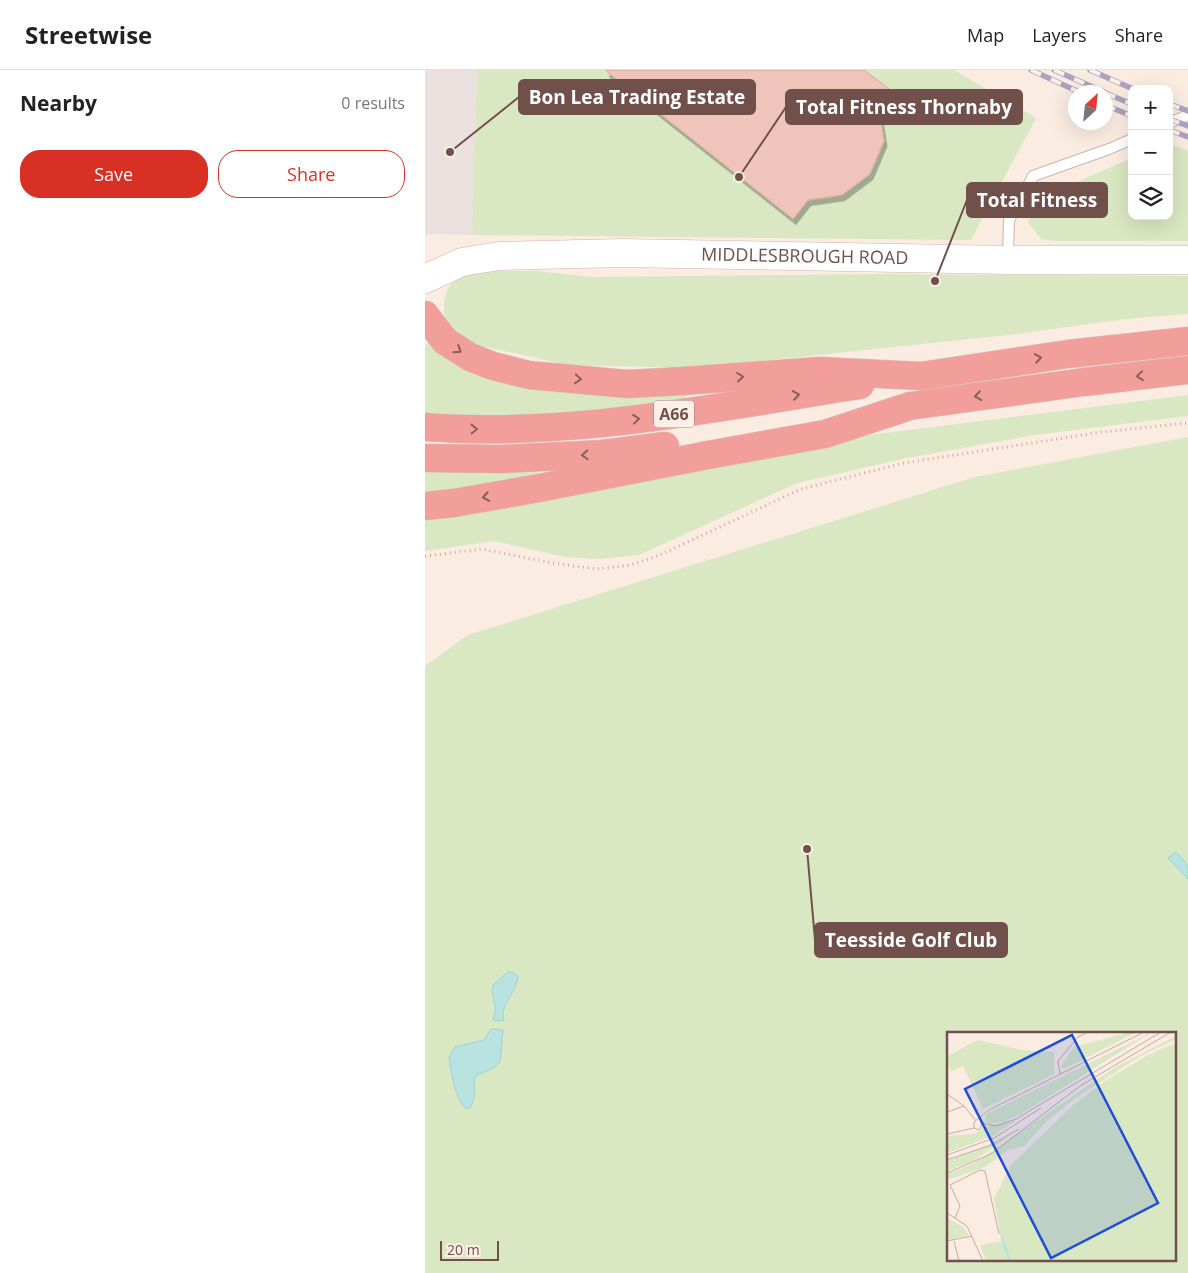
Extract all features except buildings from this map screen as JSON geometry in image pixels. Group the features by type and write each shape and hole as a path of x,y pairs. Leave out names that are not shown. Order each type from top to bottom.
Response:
{"highway":[{"name":"A66","path":"425,315 445,341 470,357 493,366 529,375 627,384 819,371 921,376"},
{"name":"A66","path":"425,427 448,429 542,428 640,419 1068,354 1188,341"},
{"name":"A66","path":"425,458 502,459 602,454 690,442 768,426 1085,382 1188,370"},
{"path":"425,506 454,503 825,434 910,406"}],"main road":[{"name":"MIDDLESBROUGH ROAD","path":"425,279 462,262 499,256 623,253 1008,260 1188,260"}],"lane":[{"path":"1173,121 1188,115"},
{"path":"1008,260 1009,220 1033,176 1128,141"}],"path":[{"path":"425,556 482,549 553,563 597,569 631,565 660,555 801,489 904,463 1102,432 1188,423"}],"shaded area":[{"path":"425,70 477,70 472,235 425,234"}],"green space":[{"path":"477,70 954,70 1036,118 971,240 472,235"},
{"path":"1173,145 1188,150 1188,241 1057,241 1041,239 1028,222 1035,202 1128,160 1128,220 1173,220"},
{"path":"489,271 538,271 592,277 881,274 1188,276 1188,314 1125,319 1017,334 695,368 567,365 473,344 458,335 447,322 444,311 445,298 453,282 460,277"},
{"path":"430,341 461,360 686,391 685,399 544,416 425,416 425,345"},
{"path":"1188,395 1188,416 1035,435 907,458 797,483 639,555 596,559 565,557 494,541 425,551 425,513 860,436"},
{"path":"1188,437 1188,1273 425,1273 425,666 468,635 975,477"},
{"path":"425,469 535,469 539,472 538,476 460,489 425,492"}],"water":[{"path":"1176,852 1188,865 1188,879 1168,858"},
{"path":"509,971 518,976 516,986 503,1011 504,1021 493,1020 495,1010 492,993 493,985"},
{"path":"491,1029 503,1030 500,1062 495,1067 476,1076 474,1081 475,1094 471,1107 466,1109 456,1092 449,1057 455,1047 484,1040"}],"railway":[{"path":"1031,70 1068,87"},
{"path":"1054,70 1088,85"},
{"path":"1090,70 1128,87"},
{"path":"1113,96 1128,102"},
{"path":"1173,105 1188,111"},
{"path":"1113,108 1128,114"},
{"path":"1173,120 1188,126"},
{"path":"1173,131 1188,137"}],"place":[{"name":"Bon Lea Trading Estate","path":"450,152"},
{"name":"Total Fitness Thornaby","path":"739,177"},
{"name":"Total Fitness","path":"935,281"},
{"name":"Teesside Golf Club","path":"807,849"}]}
